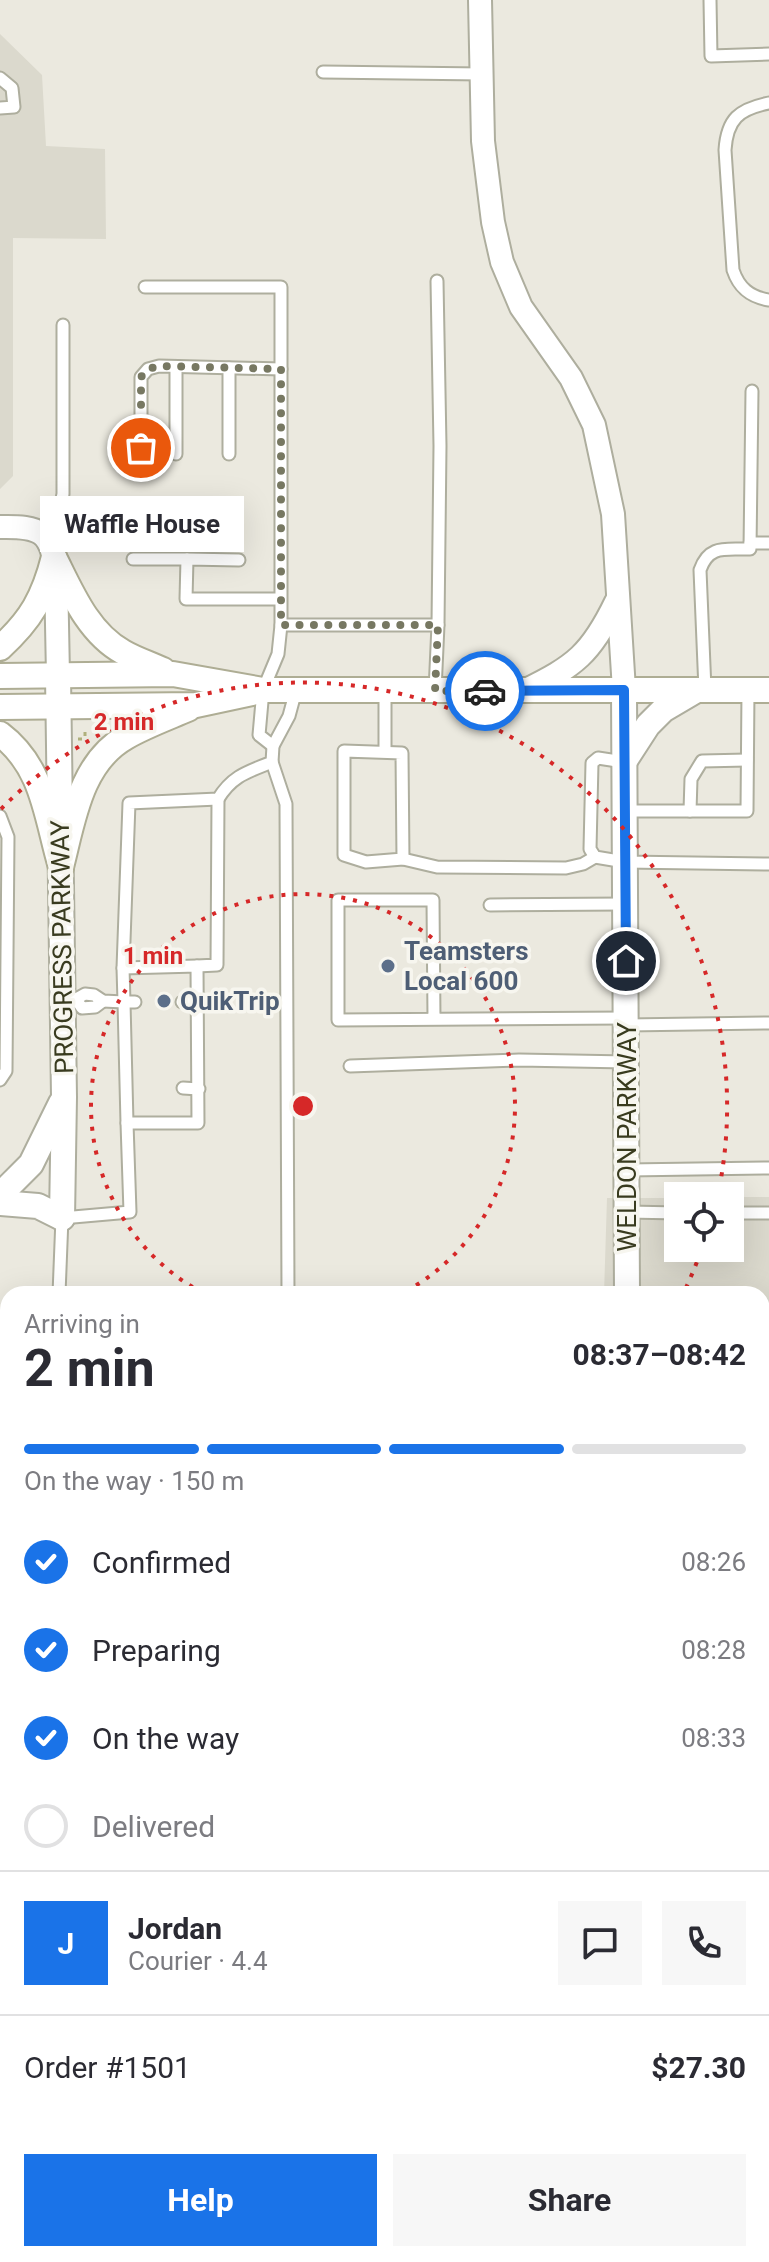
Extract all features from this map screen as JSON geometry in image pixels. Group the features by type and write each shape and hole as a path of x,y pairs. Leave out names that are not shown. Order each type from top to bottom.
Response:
{"main road":[{"path":"0,648 21,629 46,589 51,548"},
{"path":"51,548 74,600 100,633 121,652 173,674"},
{"path":"0,676 173,674 263,690 759,690"},
{"name":"PROGRESS PARKWAY","path":"58,676 61,867 69,999 62,1218"},
{"path":"61,867 78,802 102,756 124,738 196,705 263,690"},
{"name":"WELDON PARKWAY","path":"624,690 627,1286"},
{"path":"624,762 648,725 663,710 701,690"},
{"path":"0,707 196,705"},
{"path":"0,734 18,748 35,773 61,867"},
{"path":"0,1192 31,1164 64,1097"},
{"path":"0,1203 38,1206 62,1218"},
{"path":"0,1217 62,1218"}],"street":[{"name":"WELDON PARKWAY","path":"480,0 483,141 493,222 502,262 521,307 571,378 594,425 613,514 624,690"},
{"path":"0,527 33,528 51,548 58,676"},
{"path":"524,691 560,673 585,654 601,633 617,601"}],"lane":[{"path":"710,0 711,56 769,54"},
{"path":"323,72 482,74"},
{"path":"0,78 12,88 14,107 0,108"},
{"path":"769,103 757,105 733,118 726,131 725,150 733,270 738,284 745,290 769,300"},
{"path":"435,691 440,446 437,281"},
{"path":"145,287 281,287 281,625 278,654 263,690 259,735 273,746"},
{"path":"51,548 63,494 63,325"},
{"path":"176,367 176,454"},
{"path":"229,368 229,454"},
{"path":"141,448 141,377 148,369 281,369"},
{"path":"701,690 700,570 705,557 716,550 750,549 752,391"},
{"path":"750,543 769,543"},
{"path":"133,559 239,560"},
{"path":"187,559 186,599 280,599"},
{"path":"281,625 438,625"},
{"path":"288,1286 286,804 272,762 273,746 289,716 296,690"},
{"path":"625,811 747,811 747,760 759,690"},
{"path":"385,691 385,751"},
{"path":"403,859 402,753 344,751 344,855 366,862 403,859 437,867 566,868 595,857 625,862 769,864"},
{"path":"595,857 590,849 592,763 598,758 624,762"},
{"path":"690,811 691,779 702,761 747,760"},
{"path":"123,968 217,965 218,799 227,784 243,773 272,762"},
{"path":"59,1286 62,1218 130,1212 127,1123 131,1063 129,1002 123,968 129,803 218,799"},
{"path":"0,816 8,837 6,1071 0,1080"},
{"path":"434,1019 433,900 338,900 338,1020 769,1023"},
{"path":"490,905 626,904"},
{"path":"127,1123 198,1123 197,966"},
{"path":"69,999 82,1008 95,1007 103,1001 129,1002"},
{"path":"182,1002 197,1002"},
{"path":"183,1036 198,1036"},
{"path":"350,1066 519,1060 627,1062"},
{"path":"185,1063 199,1064"},
{"path":"183,1088 199,1089"},
{"path":"628,1170 769,1168"},
{"path":"628,1212 664,1213"},
{"path":"744,1213 769,1213"}],"path":[{"path":"74,739 85,739 85,718"}],"shaded area":[{"path":"0,34 42,75 46,146 105,149 106,239 13,238 13,476 0,489"},
{"path":"744,1197 769,1197 769,1286 604,1286 607,1198 664,1198 664,1262 744,1262"}],"way so far":[{"path":"141,448 141,377 148,369 159,366 281,369 281,625 438,625 435,691 485,691"}],"place":[{"name":"Waffle House","path":"141,448"},
{"name":"Teamsters Local 600","path":"388,966"},
{"name":"QuikTrip","path":"164,1001"}],"route":[{"path":"485,691 624,690 626,961"}]}
